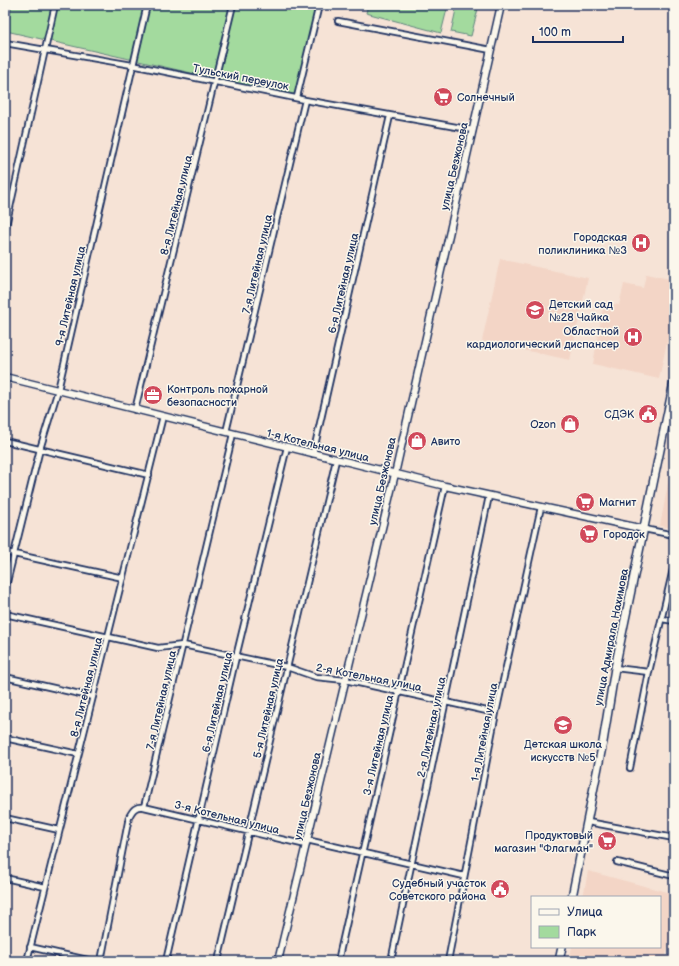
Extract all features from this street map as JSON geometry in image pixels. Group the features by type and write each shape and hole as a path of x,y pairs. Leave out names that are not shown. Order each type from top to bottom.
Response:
{"main road":[{"name":"улица Адмирала Нахимова","path":"572,896 588,822 615,668 674,382"},
{"path":"559,961 562,948"}],"street":[{"path":"5,230 55,5"},
{"name":"9-я Литейная улица","path":"5,590 40,449 58,390 147,5"},
{"name":"8-я Литейная улица","path":"135,410 233,5"},
{"path":"297,97 319,5"},
{"name":"улица Безжонова","path":"278,961 395,474 501,5"},
{"path":"338,21 491,50"},
{"name":"Тульский переулок","path":"5,43 44,51 132,65 297,97 305,100 473,130"},
{"name":"7-я Литейная улица","path":"226,432 305,100"},
{"name":"6-я Литейная улица","path":"313,454 390,116"},
{"name":"1-я Котельная улица","path":"5,377 445,486 644,529 674,534"},
{"name":"8-я Литейная улица","path":"26,961 163,416"},
{"name":"7-я Литейная улица","path":"144,807 233,434"},
{"path":"5,441 149,475"},
{"name":"6-я Литейная улица","path":"166,961 236,657 287,447"},
{"name":"5-я Литейная улица","path":"218,961 336,460"},
{"name":"3-я Литейная улица","path":"338,961 445,486"},
{"name":"2-я Литейная улица","path":"391,961 489,496"},
{"name":"1-я Литейная улица","path":"448,961 496,713 541,507"},
{"path":"5,552 123,578"},
{"path":"630,768 649,672 674,565"},
{"name":"2-я Котельная улица","path":"5,614 158,648 183,644 236,657 287,667 316,677 345,680 496,713"},
{"path":"662,619 674,621"},
{"path":"615,668 649,672"},
{"path":"5,677 93,697"},
{"path":"5,738 78,754"},
{"path":"101,961 129,817 132,810 137,806 144,807"},
{"name":"3-я Котельная улица","path":"144,807 249,832 412,862 464,876"},
{"path":"5,818 59,830"},
{"path":"588,822 674,838"},
{"path":"617,862 674,876"},
{"path":"5,878 45,887"},
{"path":"30,947 92,961"}],"shaded area":[{"name":"Детский сад №28 Чайка","path":"500,259 588,278 570,360 482,341"},
{"name":"Областной кардиологический диспансер","path":"646,274 674,280 674,309 659,379 593,364 604,302 619,305 624,284 643,288"},
{"path":"672,463 674,463 674,528 660,526"},
{"path":"588,871 674,894 674,915 665,961 569,961 572,948 661,948 661,896 583,896"}],"green space":[{"path":"12,5 316,5 297,97 6,31"},
{"path":"368,5 448,5 441,33 366,13"},
{"path":"457,5 479,5 471,36 451,32"}],"place":[{"name":"Солнечный","path":"443,97"},
{"name":"Городская поликлиника №3","path":"641,243"},
{"name":"Детский сад №28 Чайка","path":"535,310"},
{"name":"Областной кардиологический диспансер","path":"633,337"},
{"name":"Контроль пожарной безопасности","path":"153,395"},
{"name":"СДЭК","path":"648,414"},
{"name":"Ozon","path":"570,424"},
{"name":"Авито","path":"417,441"},
{"name":"Магнит","path":"585,502"},
{"name":"Городок","path":"589,534"},
{"name":"Детская школа искусств №5","path":"563,725"},
{"name":"Продуктовый магазин \"Флагман\"","path":"607,841"},
{"name":"Судебный участок Советского района","path":"500,889"}]}
